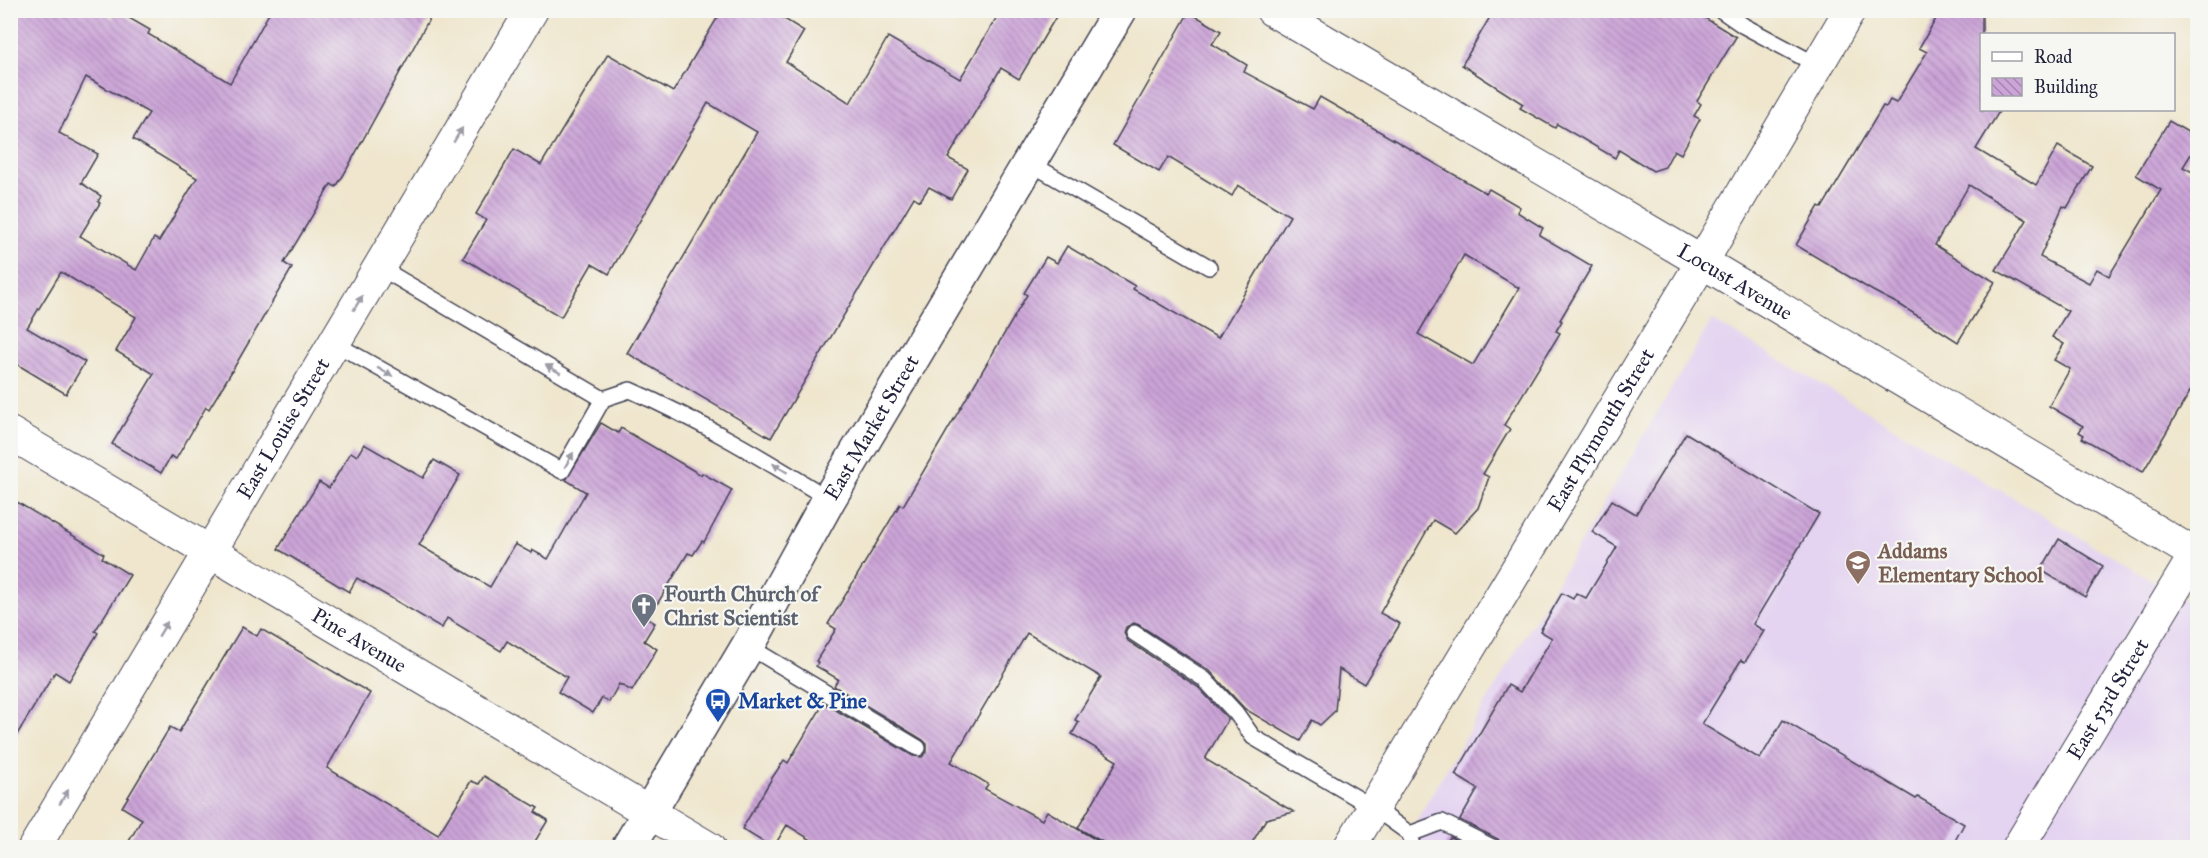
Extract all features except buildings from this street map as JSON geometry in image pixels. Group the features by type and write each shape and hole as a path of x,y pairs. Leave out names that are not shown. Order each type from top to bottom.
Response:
{"street":[{"name":"East Louise Street","path":"34,848 532,10"},
{"name":"East Market Street","path":"628,848 748,646 830,499 1120,10"},
{"name":"Locust Avenue","path":"1272,10 2197,554"},
{"name":"East Plymouth Street","path":"1349,848 1702,262 1850,10"},
{"name":"Pine Avenue","path":"10,433 709,848"},
{"name":"East 53rd Street","path":"2018,848 2197,554"}],"lane":[{"path":"1721,10 1744,26 1817,66"},
{"path":"1030,163 1209,267"},
{"path":"379,267 603,399"},
{"path":"334,343 562,471 603,399 630,390 682,413 744,446 830,499"},
{"path":"1134,633 1204,679 1236,713 1253,737 1374,807 1411,841 1442,822 1494,848"},
{"path":"748,646 918,748"}],"shaded area":[{"name":"Addams Elementary School","path":"1712,320 2197,607 2197,847 1400,848"}],"place":[{"name":"Addams Elementary School","path":"1858,586"},
{"name":"Fourth Church of Christ Scientist","path":"644,629"},
{"name":"Market & Pine","path":"718,724"}]}
